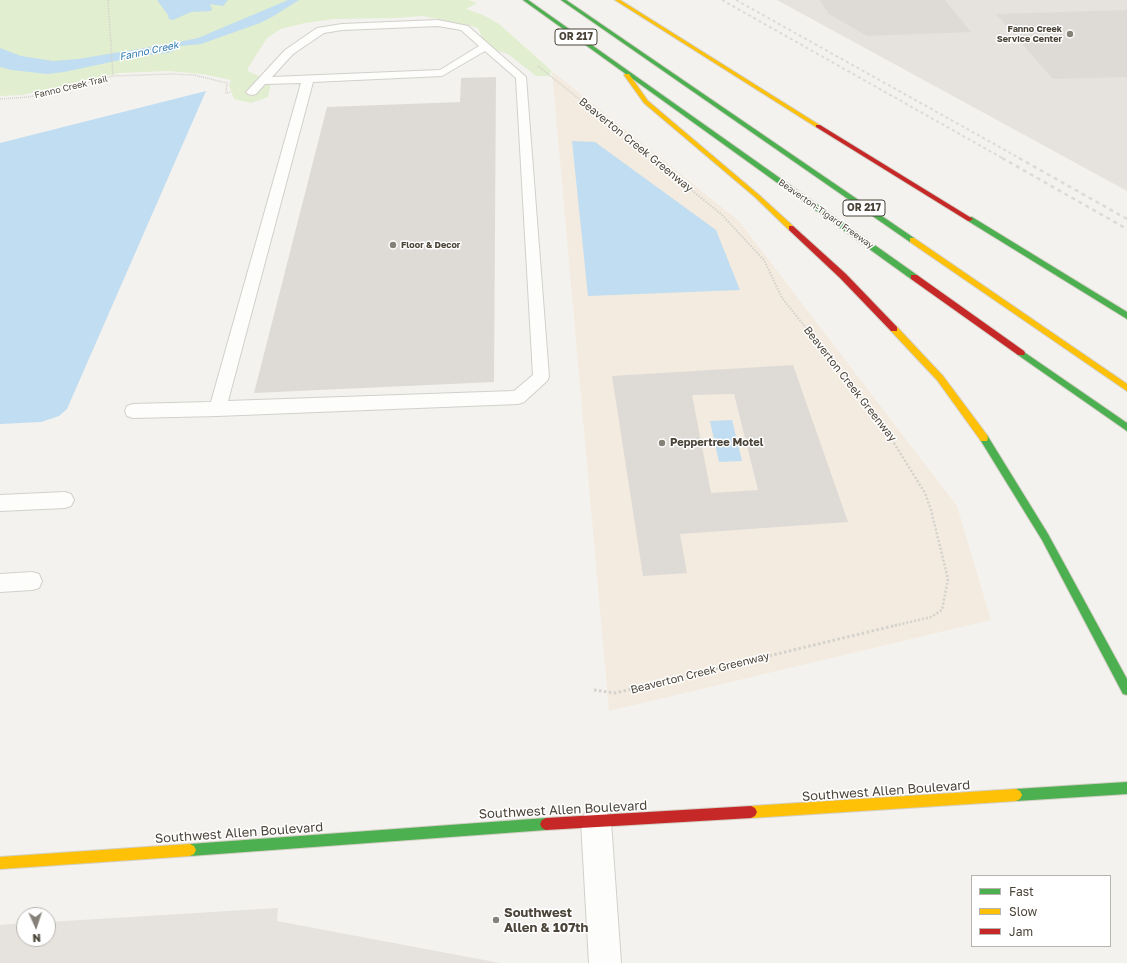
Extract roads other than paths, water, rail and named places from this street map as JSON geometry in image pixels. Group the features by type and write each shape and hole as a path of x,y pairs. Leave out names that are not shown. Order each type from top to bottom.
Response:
{"main road":[{"name":"Beaverton-Tigard Freeway","path":"525,0 627,74 1127,428"},
{"name":"OR 217","path":"563,0 1127,388"},
{"path":"617,0 1127,316"},
{"path":"627,74 646,102 757,196 843,276 940,378 990,446 1034,518 1127,690"},
{"name":"Southwest Allen Boulevard","path":"0,863 239,847 491,827 1127,788"}],"street":[{"path":"596,821 605,963"}],"lane":[{"path":"132,411 518,397 541,377 521,77 464,28 438,23 342,27 321,30 289,52 252,92"},
{"path":"262,81 442,73 486,46"},
{"path":"217,409 308,79"},
{"path":"0,503 65,500"},
{"path":"0,583 32,581"}],"water":[{"path":"157,0 228,0 223,6 210,4 212,9 211,11 191,12 173,20 169,19 168,15"},
{"name":"Fanno Creek","path":"288,0 299,0 260,23 201,44 179,46 174,51 168,53 139,56 64,72 47,74 0,67 0,48 21,56 53,61 78,59 169,44 198,38"},
{"path":"206,91 67,409 59,416 41,422 0,424 0,143"},
{"path":"572,141 595,142 716,230 740,290 588,296"},
{"path":"732,420 742,461 719,462 710,421"}],"railway":[{"path":"722,0 1004,159"},
{"path":"736,0 1021,159"},
{"path":"1002,158 1127,229"},
{"path":"1019,158 1127,219"}],"place":[{"name":"Fanno Creek Service Center","path":"1070,34"},
{"name":"Floor & Decor","path":"393,245"},
{"name":"Peppertree Motel","path":"662,443"},
{"name":"Southwest Allen & 107th","path":"496,920"}]}
